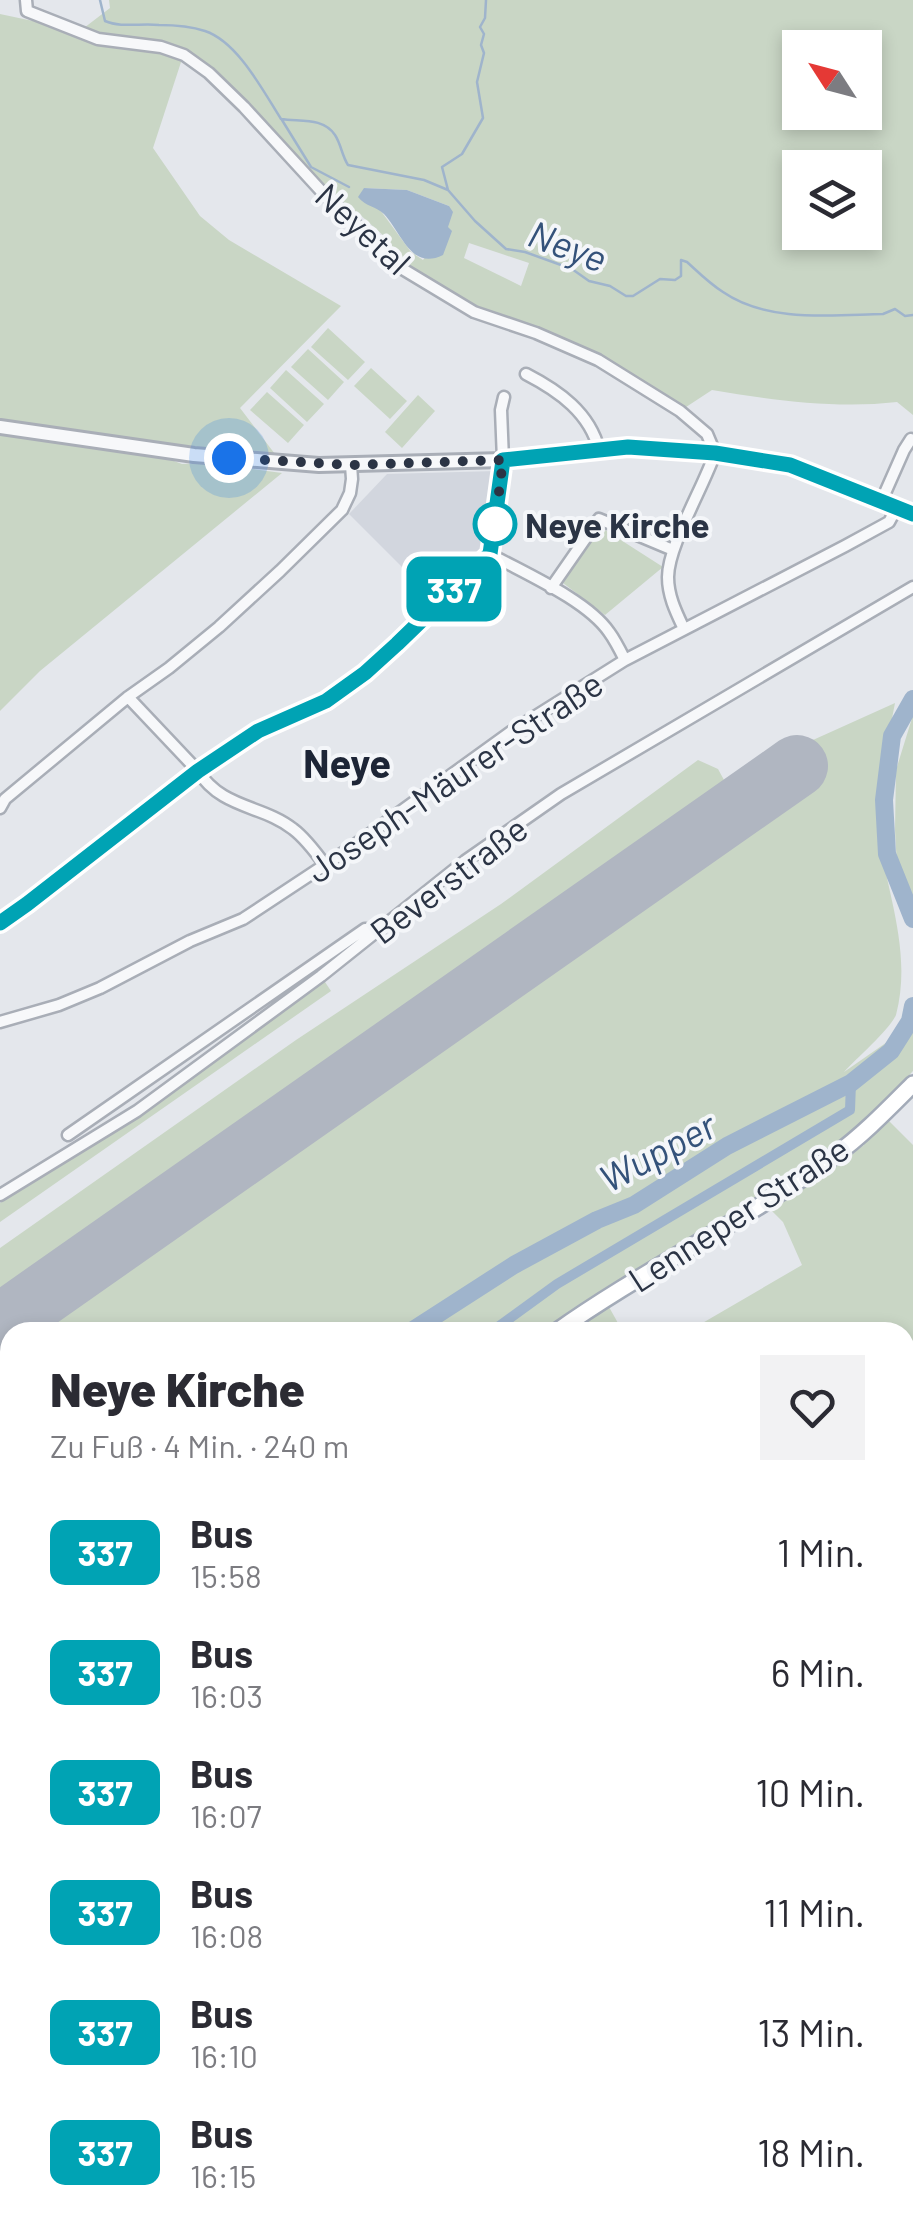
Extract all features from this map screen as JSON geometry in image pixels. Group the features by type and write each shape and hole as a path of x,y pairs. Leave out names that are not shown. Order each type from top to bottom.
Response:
{"main road":[{"name":"Lenneper Straße","path":"570,1322 830,1158 880,1118 913,1084"}],"street":[{"name":"Neyetal","path":"26,0 26,11 98,39 161,47 184,55 244,107 322,192 401,268 474,312 598,360 680,410 708,434 715,453"},
{"path":"526,374 582,413 600,450"},
{"path":"0,923 198,771 258,731 326,701 365,673 490,554 503,460 504,397"},
{"path":"0,427 229,458 351,465 503,460 641,447 715,453 790,465 880,502 892,515 913,514"},
{"path":"880,502 912,439"},
{"path":"684,629 672,601 668,575 673,550 715,453"},
{"path":"0,808 5,799 128,697 222,625 342,510 350,493 351,465"},
{"name":"Joseph-Mäurer-Straße","path":"0,1022 59,1005 243,919 325,866 512,731 625,660 892,515"},
{"path":"550,588 599,519 673,550"},
{"path":"490,554 574,600 608,630 625,660"},
{"name":"Beverstraße","path":"2,1191 137,1111 381,930 466,861 562,794 913,587"},
{"path":"128,697 205,782 222,795 293,828 325,866"},
{"path":"68,1135 365,929 381,930"}],"shaded area":[{"path":"496,471 484,544 469,568 435,600 349,514 387,474"}],"green space":[{"path":"109,0 913,0 913,415 897,402 827,404 712,390 680,411 598,360 474,312 388,255 396,252 385,237 356,211 348,218 244,107 183,56 153,148 200,216 229,240 341,306 240,408 278,458 0,420 0,14 80,31 110,8","holes":["364,188 407,190 449,206 448,227 423,260 411,252","469,243 529,263 521,286 464,258"]},
{"path":"328,328 365,362 348,380 311,347"},
{"path":"308,349 344,382 328,400 291,367"},
{"path":"371,368 407,401 390,419 354,386"},
{"path":"286,370 324,404 307,422 270,388"},
{"path":"267,392 304,425 288,443 250,410"},
{"path":"418,395 435,411 402,448 385,432"},
{"path":"0,433 166,458 182,464 206,463 282,473 40,671 0,711"},
{"path":"599,526 663,567 605,615 563,583"},
{"path":"895,703 877,810 900,943 900,991 892,1021 844,1072 913,1024 913,1071 877,1109 913,1145 913,1322 704,1322 802,1265 783,1222 770,1209 864,1145 854,1133 763,1197 600,1292 556,1322 0,1322 0,1248 296,1040 501,904 698,760 718,769 724,780"},
{"path":"913,715 913,916 898,885 895,830 896,770"},
{"path":"321,976 331,991 0,1222 0,1203"},
{"path":"609,1307 617,1322 587,1322"}],"water":[{"path":"364,188 407,190 449,206 453,212 448,227 452,231 443,255 432,259 415,254 384,214 358,197"}],"waterway":[{"name":"Neye","path":"100,0 105,21 111,23 182,26 217,37 239,56 281,119 318,123 330,129 348,165 424,180 448,190 506,249 572,269 589,281 610,286 626,296 633,296 660,279 675,280 681,276 681,260 723,292 760,309 822,316 883,314 895,309 905,316 913,315"},
{"path":"448,190 442,167 462,154 483,118 477,82 484,53 480,27 486,0"},
{"path":"282,120 311,167 349,187"},
{"name":"Wupper","path":"913,699 892,736 884,800 887,854 913,919"},
{"name":"Wupper","path":"426,1322 514,1265 597,1220 634,1205 727,1146 851,1083 891,1051 910,1021 913,1006"},
{"path":"505,1322 557,1284 850,1110 851,1083"}],"runway":[{"path":"4,1322 797,766"}],"bus line":[{"name":"337","path":"0,923 198,771 258,731 326,701 365,673 490,554 503,460 628,447 715,453 790,465 913,514"}],"place":[{"name":"Neye Kirche","path":"495,524"}],"district":[{"name":"Neye","path":"347,762"}],"route":[{"path":"229,458 351,465 503,460 495,524"}]}
